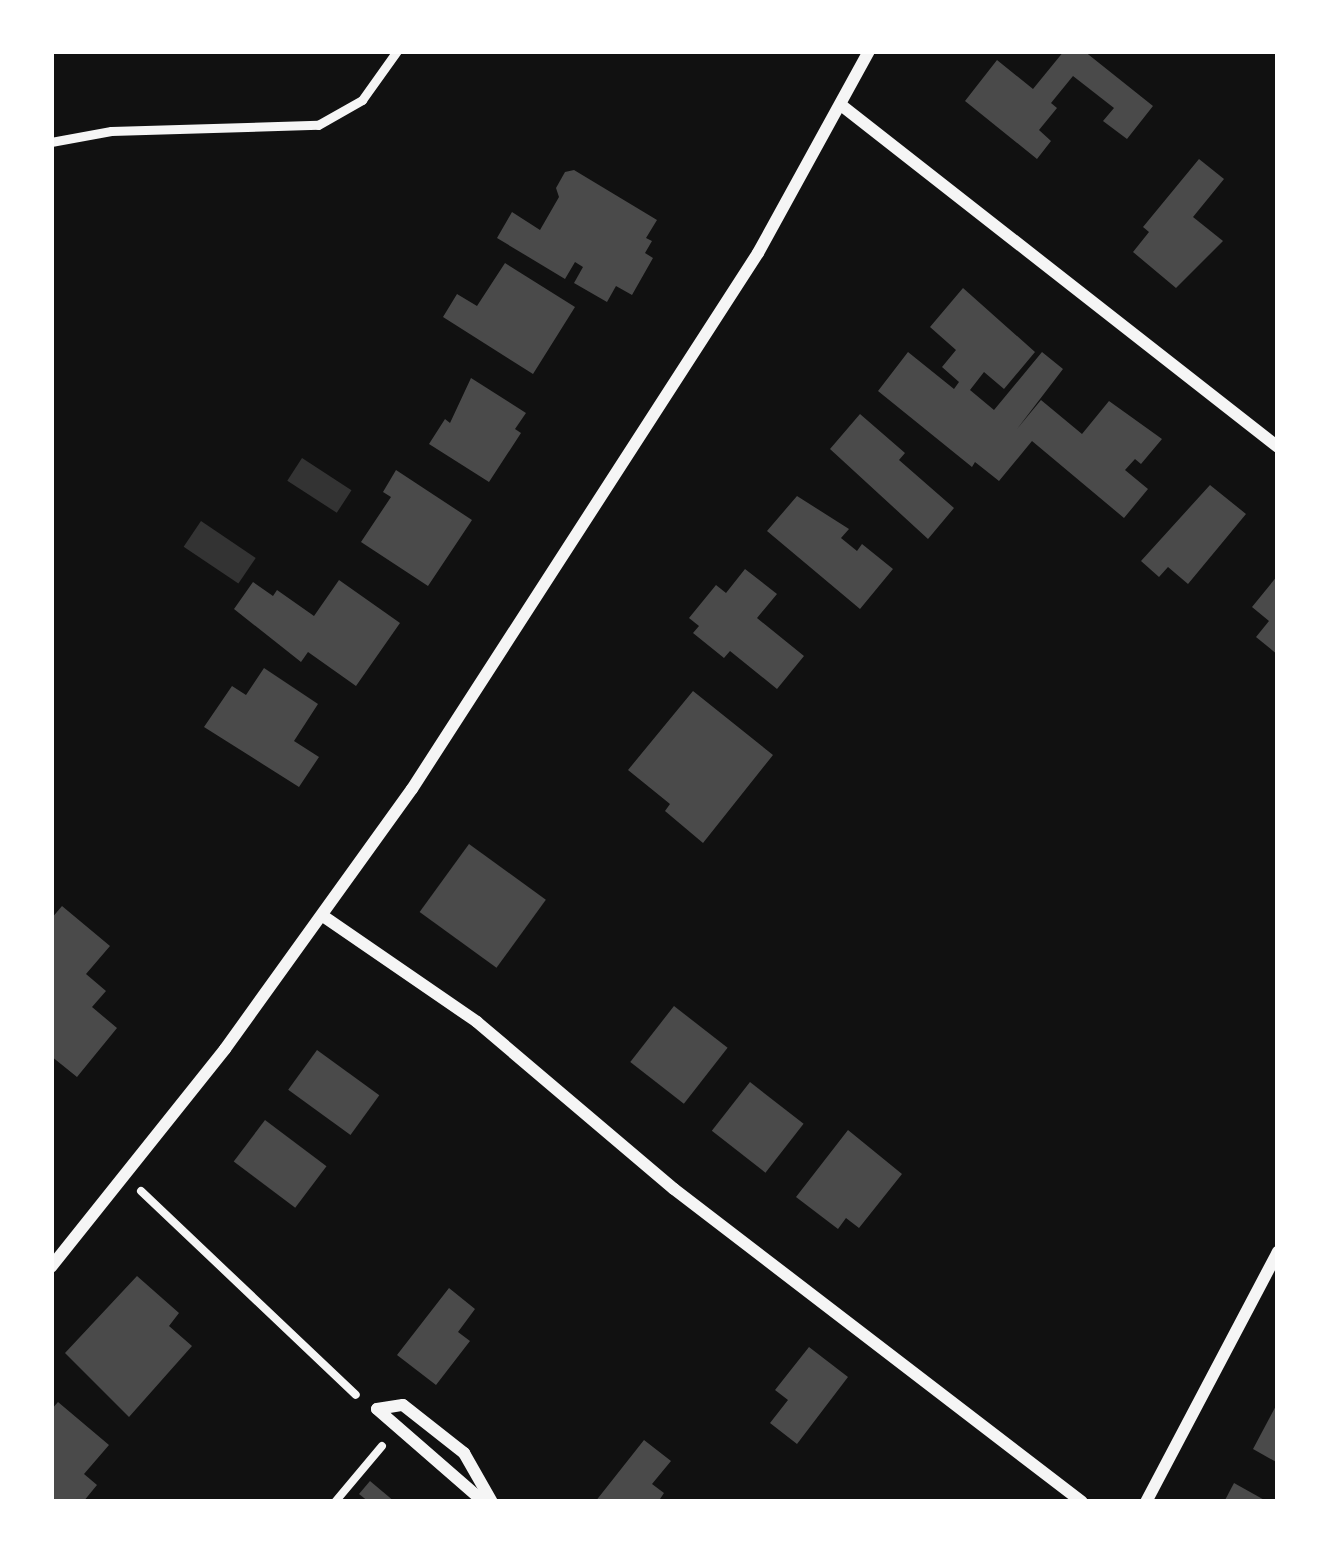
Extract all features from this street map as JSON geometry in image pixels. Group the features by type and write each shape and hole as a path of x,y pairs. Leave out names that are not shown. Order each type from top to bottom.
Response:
{"street":[{"path":"51,1267 322,916 647,432 758,254 869,51"},
{"path":"841,106 1278,447"},
{"path":"322,916 477,1022 674,1189 1082,1502"},
{"path":"1146,1502 1278,1252"},
{"path":"377,1409 403,1405 464,1453 488,1502"},
{"path":"377,1409 488,1502"}],"lane":[{"path":"51,142 111,131 318,124 362,100 397,51"}],"path":[{"path":"125,1176 343,1386 377,1409"},
{"path":"335,1502 398,1427"}],"shaded area":[{"path":"302,458 351,490 337,513 287,481"},
{"path":"201,521 256,558 238,584 184,547"}],"building":[{"path":"1064,51 1084,51 1153,106 1127,139 1103,121 1114,108 1073,76 1051,103 1057,108 1039,130 1051,141 1037,159 965,101 997,60 1033,89"},
{"path":"1199,159 1224,179 1193,217 1223,241 1176,288 1133,252 1149,232 1143,227"},
{"path":"574,170 657,220 646,238 652,241 645,253 653,258 632,295 616,286 607,302 574,283 583,267 575,262 565,279 497,238 512,212 540,230 559,197 556,188 565,172"},
{"path":"505,263 575,307 533,374 443,317 457,294 477,306"},
{"path":"963,288 1035,352 1004,389 984,372 970,390 994,410 1042,352 1063,369 1017,429 1041,400 1082,434 1109,401 1162,439 1141,464 1135,459 1125,470 1148,489 1124,518 1032,441 999,481 975,462 972,467 878,391 908,352 954,389 959,382 942,367 956,350 930,327"},
{"path":"471,378 526,413 515,429 521,433 489,482 429,444 445,419 450,423"},
{"path":"860,414 905,453 899,460 954,508 928,539 830,449"},
{"path":"396,470 472,520 428,586 361,542 391,497 383,492"},
{"path":"1210,485 1246,514 1188,584 1168,567 1159,577 1141,561"},
{"path":"797,496 849,529 841,538 857,551 862,544 893,569 860,609 767,531"},
{"path":"745,569 777,594 757,618 804,656 777,689 730,651 724,658 693,633 699,626 689,618 716,585 726,593"},
{"path":"1278,575 1278,655 1256,637 1269,621 1252,607"},
{"path":"339,580 400,623 356,686 308,652 301,662 234,609 253,582 273,596 277,590 314,616"},
{"path":"264,668 318,704 294,741 319,757 299,787 204,727 232,686 246,695"},
{"path":"693,691 773,755 703,843 665,811 670,804 628,770"},
{"path":"469,844 546,900 496,968 420,912"},
{"path":"62,906 110,946 86,974 106,991 92,1007 117,1028 77,1077 51,1056 51,919"},
{"path":"674,1006 728,1048 684,1104 630,1062"},
{"path":"317,1050 379,1095 350,1135 288,1090"},
{"path":"750,1082 804,1124 765,1173 712,1131"},
{"path":"265,1120 326,1166 295,1208 234,1162"},
{"path":"848,1130 902,1174 859,1228 846,1218 838,1229 796,1197"},
{"path":"137,1276 179,1313 169,1326 192,1346 129,1417 65,1353"},
{"path":"449,1288 475,1309 458,1332 470,1341 436,1385 397,1355"},
{"path":"809,1347 848,1377 797,1444 770,1423 788,1400 775,1390"},
{"path":"58,1402 109,1445 84,1474 97,1485 83,1502 51,1499 51,1410"},
{"path":"1278,1402 1278,1463 1253,1449"},
{"path":"644,1440 671,1461 652,1484 664,1493 658,1502 595,1502"},
{"path":"370,1481 395,1502 369,1502 359,1494"},
{"path":"1234,1483 1268,1502 1224,1502"}]}
